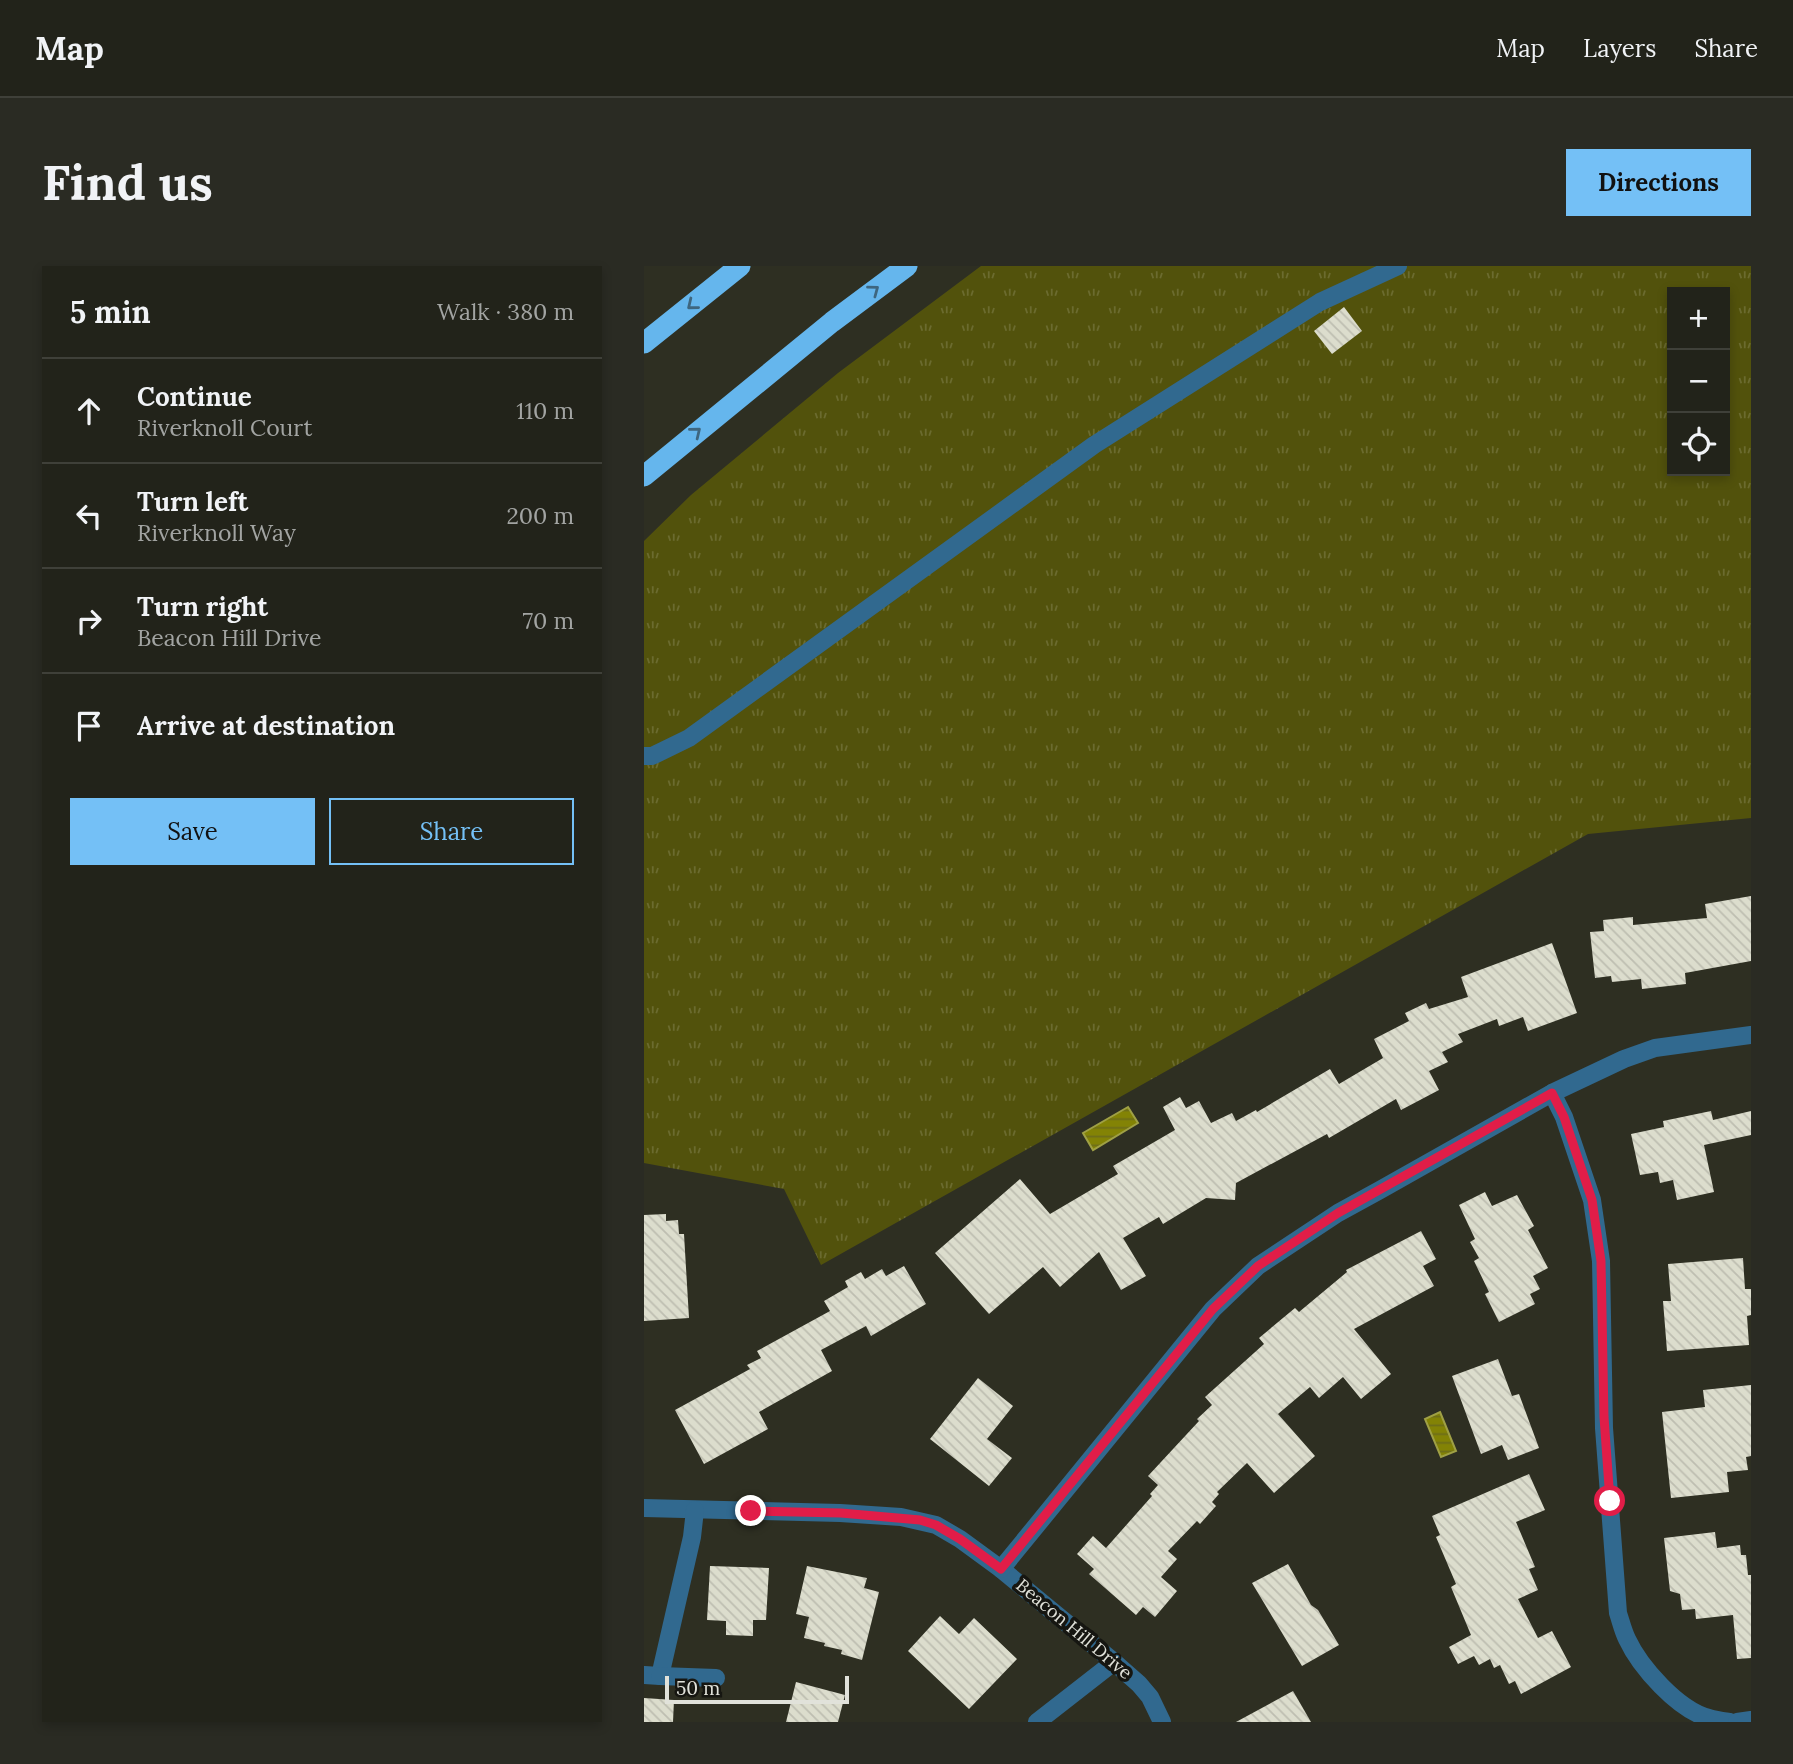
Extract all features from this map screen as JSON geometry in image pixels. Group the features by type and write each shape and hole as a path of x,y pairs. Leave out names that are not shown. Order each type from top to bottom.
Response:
{"highway":[{"path":"644,343 740,266"},
{"path":"644,476 832,322 907,266"}],"street":[{"path":"644,756 652,756 689,738 1094,445 1320,302 1398,266"},
{"path":"1001,1569 1213,1309 1258,1266 1338,1213 1552,1093 1624,1059 1655,1048 1751,1035"},
{"path":"1552,1093 1564,1117 1592,1200 1599,1249 1604,1428 1618,1613 1627,1640 1661,1686 1706,1718 1730,1722"},
{"name":"Beacon Hill Drive","path":"644,1508 841,1513 920,1520 936,1525 1001,1569 1114,1662 1139,1684 1150,1698 1162,1722"},
{"path":"695,1510 692,1536 652,1676 716,1678"},
{"path":"1038,1722 1114,1662"},
{"path":"1737,1722 1751,1720"}],"green space":[{"path":"981,266 1751,266 1751,818 1588,834 821,1265 784,1189 644,1163 644,541 691,495 838,373"}],"shaded area":[{"path":"1128,1107 1138,1123 1093,1150 1083,1133"},
{"path":"1440,1412 1456,1451 1441,1457 1425,1419"}],"building":[{"path":"1344,307 1362,331 1332,354 1314,331"},
{"path":"1751,896 1751,961 1685,973 1686,984 1642,989 1641,979 1612,982 1611,976 1595,978 1590,932 1604,931 1603,920 1633,917 1633,925 1707,918 1705,904"},
{"path":"1552,943 1577,1013 1528,1031 1523,1017 1499,1026 1497,1019 1458,1034 1463,1042 1442,1052 1448,1062 1429,1071 1439,1090 1401,1110 1396,1099 1329,1138 1327,1134 1236,1183 1235,1200 1206,1198 1163,1224 1159,1217 1123,1238 1146,1276 1121,1290 1099,1252 1060,1287 1043,1267 989,1314 935,1253 1020,1179 1050,1214 1118,1174 1113,1166 1175,1130 1163,1107 1180,1097 1186,1108 1199,1101 1211,1123 1232,1113 1236,1121 1256,1110 1257,1112 1330,1069 1339,1084 1383,1058 1374,1039 1409,1021 1405,1013 1426,1003 1429,1009 1468,997 1461,977"},
{"path":"1711,1111 1713,1120 1751,1111 1751,1135 1704,1145 1714,1192 1677,1200 1673,1180 1660,1183 1658,1172 1640,1175 1631,1134 1664,1127 1663,1121"},
{"path":"1485,1192 1492,1206 1517,1195 1534,1226 1528,1230 1548,1268 1533,1276 1540,1289 1530,1294 1535,1304 1499,1322 1485,1294 1489,1292 1474,1261 1479,1258 1470,1242 1475,1239 1459,1205"},
{"path":"666,1214 666,1221 678,1220 679,1234 684,1234 689,1318 644,1321 644,1215"},
{"path":"1421,1231 1436,1259 1423,1266 1434,1286 1354,1329 1391,1374 1361,1399 1343,1377 1319,1398 1310,1387 1278,1414 1315,1456 1274,1493 1247,1463 1217,1492 1219,1494 1212,1502 1216,1506 1200,1524 1197,1521 1168,1551 1177,1559 1161,1577 1177,1591 1155,1617 1143,1607 1136,1615 1089,1574 1094,1569 1077,1554 1093,1536 1106,1548 1152,1496 1150,1494 1158,1485 1148,1476 1212,1405 1205,1397 1264,1344 1259,1338 1295,1308 1299,1312 1347,1272 1346,1270"},
{"path":"1743,1258 1745,1289 1751,1289 1751,1315 1747,1316 1749,1345 1667,1351 1663,1301 1671,1301 1668,1264"},
{"path":"904,1266 926,1304 871,1336 866,1326 821,1350 832,1371 759,1412 768,1429 704,1464 675,1410 750,1369 747,1365 761,1358 757,1351 830,1311 824,1301 848,1287 845,1281 861,1272 865,1279 882,1269 886,1276"},
{"path":"1498,1359 1512,1396 1519,1394 1539,1448 1508,1460 1502,1445 1481,1454 1452,1376"},
{"path":"978,1378 1013,1406 987,1439 1012,1458 989,1486 930,1439"},
{"path":"1751,1385 1751,1456 1746,1457 1748,1470 1727,1472 1729,1492 1671,1498 1662,1412 1705,1407 1703,1390"},
{"path":"1529,1474 1545,1510 1516,1522 1535,1567 1529,1569 1538,1590 1518,1599 1538,1638 1552,1631 1571,1667 1521,1694 1515,1681 1509,1684 1500,1665 1494,1668 1490,1659 1479,1665 1474,1656 1458,1664 1449,1647 1471,1635 1451,1587 1456,1584 1436,1537 1440,1535 1432,1516"},
{"path":"1715,1532 1717,1548 1740,1545 1741,1555 1746,1555 1748,1575 1751,1575 1751,1658 1737,1659 1733,1615 1696,1619 1695,1609 1682,1610 1680,1594 1670,1591 1664,1538"},
{"path":"1288,1564 1311,1605 1318,1610 1339,1645 1302,1666 1252,1583"},
{"path":"710,1566 769,1568 766,1620 753,1620 753,1636 726,1635 726,1621 707,1620"},
{"path":"807,1566 867,1578 864,1588 879,1592 862,1660 841,1654 842,1650 824,1646 825,1643 804,1638 809,1617 796,1614"},
{"path":"940,1616 959,1634 974,1618 1017,1659 969,1709 908,1651"},
{"path":"796,1682 845,1695 838,1722 786,1722"},
{"path":"1293,1691 1311,1722 1236,1722"},
{"path":"644,1698 674,1700 673,1722 644,1722"}],"route":[{"path":"751,1511 841,1513 920,1520 936,1525 960,1539 1001,1569 1213,1309 1258,1266 1338,1213 1552,1093 1564,1117 1592,1200 1601,1261 1604,1417 1610,1501"}]}
